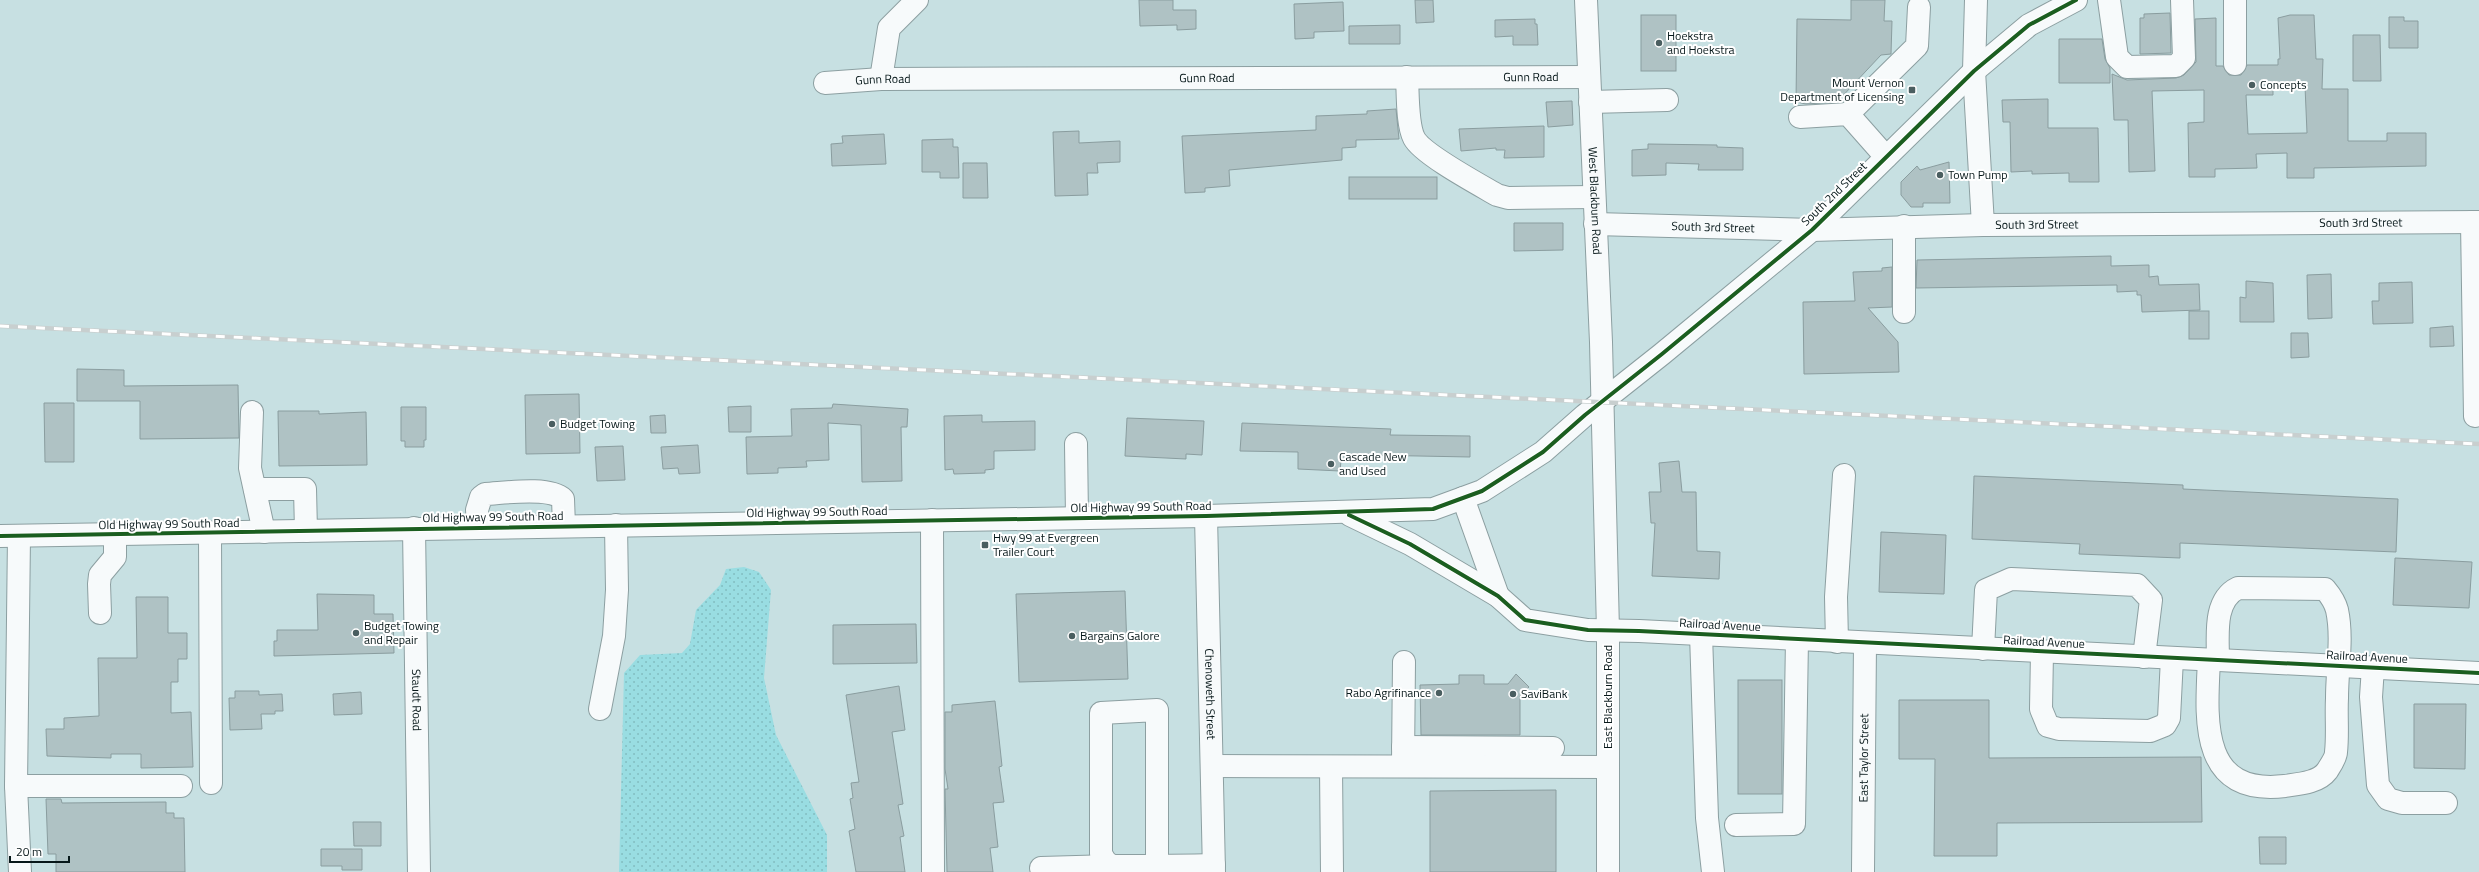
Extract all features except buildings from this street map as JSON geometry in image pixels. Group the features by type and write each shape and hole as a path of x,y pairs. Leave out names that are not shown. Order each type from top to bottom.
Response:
{"street":[{"path":"881,79 889,28 917,0"},
{"name":"West Blackburn Road","path":"1586,0 1602,402"},
{"path":"1976,0 1974,71 1983,225"},
{"path":"2109,0 2117,57 2127,67 2176,66 2181,63 2184,58 2182,0"},
{"path":"2235,0 2235,64"},
{"name":"South 2nd Street","path":"1602,402 1812,230 1974,71 2029,25 2073,1"},
{"path":"1800,117 1848,114 1917,46 1919,7"},
{"path":"1407,77 1413,134 1418,143 1431,154 1497,195 1508,198 1594,197"},
{"name":"Gunn Road","path":"825,83 881,79 1589,77"},
{"path":"1590,102 1667,100"},
{"path":"1848,114 1886,157"},
{"path":"2475,222 2475,416"},
{"name":"South 3rd Street","path":"1596,224 1812,230 1904,226 1983,225 2475,222"},
{"path":"1904,226 1904,312"},
{"name":"Old Highway 99 South Road","path":"9,536 210,534 414,528 1347,514 1433,509 1482,491 1532,460 1602,402"},
{"name":"East Blackburn Road","path":"1602,402 1608,630 1608,872"},
{"path":"252,412 250,468 264,532"},
{"path":"1076,444 1077,518"},
{"path":"1837,642 1836,597 1844,475"},
{"path":"255,489 305,489 306,531"},
{"path":"478,528 477,510 481,497 485,494 529,492 550,492 564,499 564,526"},
{"path":"1463,498 1498,596"},
{"name":"Railroad Avenue","path":"1347,514 1410,544 1498,596 1525,620 1588,630 1701,634 2479,673"},
{"name":"Chenoweth Street","path":"1206,516 1214,868"},
{"path":"932,520 933,872"},
{"path":"600,709 614,636 617,590 616,525"},
{"name":"Staudt Road","path":"414,528 419,872"},
{"path":"210,534 211,783"},
{"path":"100,613 100,575 115,557 115,535"},
{"path":"9,536 8,709 11,776 20,872"},
{"path":"1983,649 1986,590 2011,579 2105,583 2137,585 2151,600 2144,656"},
{"path":"2238,588 2324,589 2332,598 2337,610 2339,642 2338,666 2336,754 2326,772 2310,782 2283,786 2262,785 2241,781 2227,772 2216,760 2210,745 2208,713 2213,660 2222,603 2228,593 2238,588"},
{"path":"1701,634 1707,818 1713,872"},
{"path":"1736,825 1794,824 1797,639"},
{"name":"East Taylor Street","path":"1863,872 1865,643"},
{"path":"2042,652 2041,708 2048,726 2059,729 2150,731 2165,725 2169,718 2172,658"},
{"path":"1403,757 1404,662"},
{"path":"2373,667 2371,697 2378,785 2388,799 2402,803 2446,803"},
{"path":"1112,866 1106,862 1101,854 1101,713 1157,710 1157,869"},
{"path":"1212,766 1331,767 1403,757 1552,748"},
{"path":"1403,757 1608,767"},
{"path":"1331,767 1332,872"},
{"path":"11,776 181,786"},
{"path":"1041,868 1112,866 1157,869 1214,868"}],"shaded area":[{"path":"744,567 759,572 771,590 764,678 776,735 827,835 827,872 619,872 624,673 640,655 682,653 690,644 696,610 720,585 726,569"}],"railway":[{"path":"0,326 2479,444"}],"cycle path":[{"path":"0,536 1206,516 1433,509 1482,491 1543,452 1585,415 1662,354 1812,230 1974,71 2029,25 2076,0"},
{"path":"1349,515 1410,544 1498,596 1525,620 1588,630 1639,631 2479,673"}],"place":[{"name":"Hoekstra and Hoekstra","path":"1659,43"},
{"name":"Concepts","path":"2252,85"},
{"name":"Mount Vernon Department of Licensing","path":"1912,90"},
{"name":"Town Pump","path":"1940,175"},
{"name":"Budget Towing","path":"552,424"},
{"name":"Cascade New and Used","path":"1331,464"},
{"name":"Hwy 99 at Evergreen Trailer Court","path":"985,545"},
{"name":"Budget Towing and Repair","path":"356,633"},
{"name":"Bargains Galore","path":"1072,636"},
{"name":"Rabo Agrifinance","path":"1439,693"},
{"name":"SaviBank","path":"1513,694"}]}
